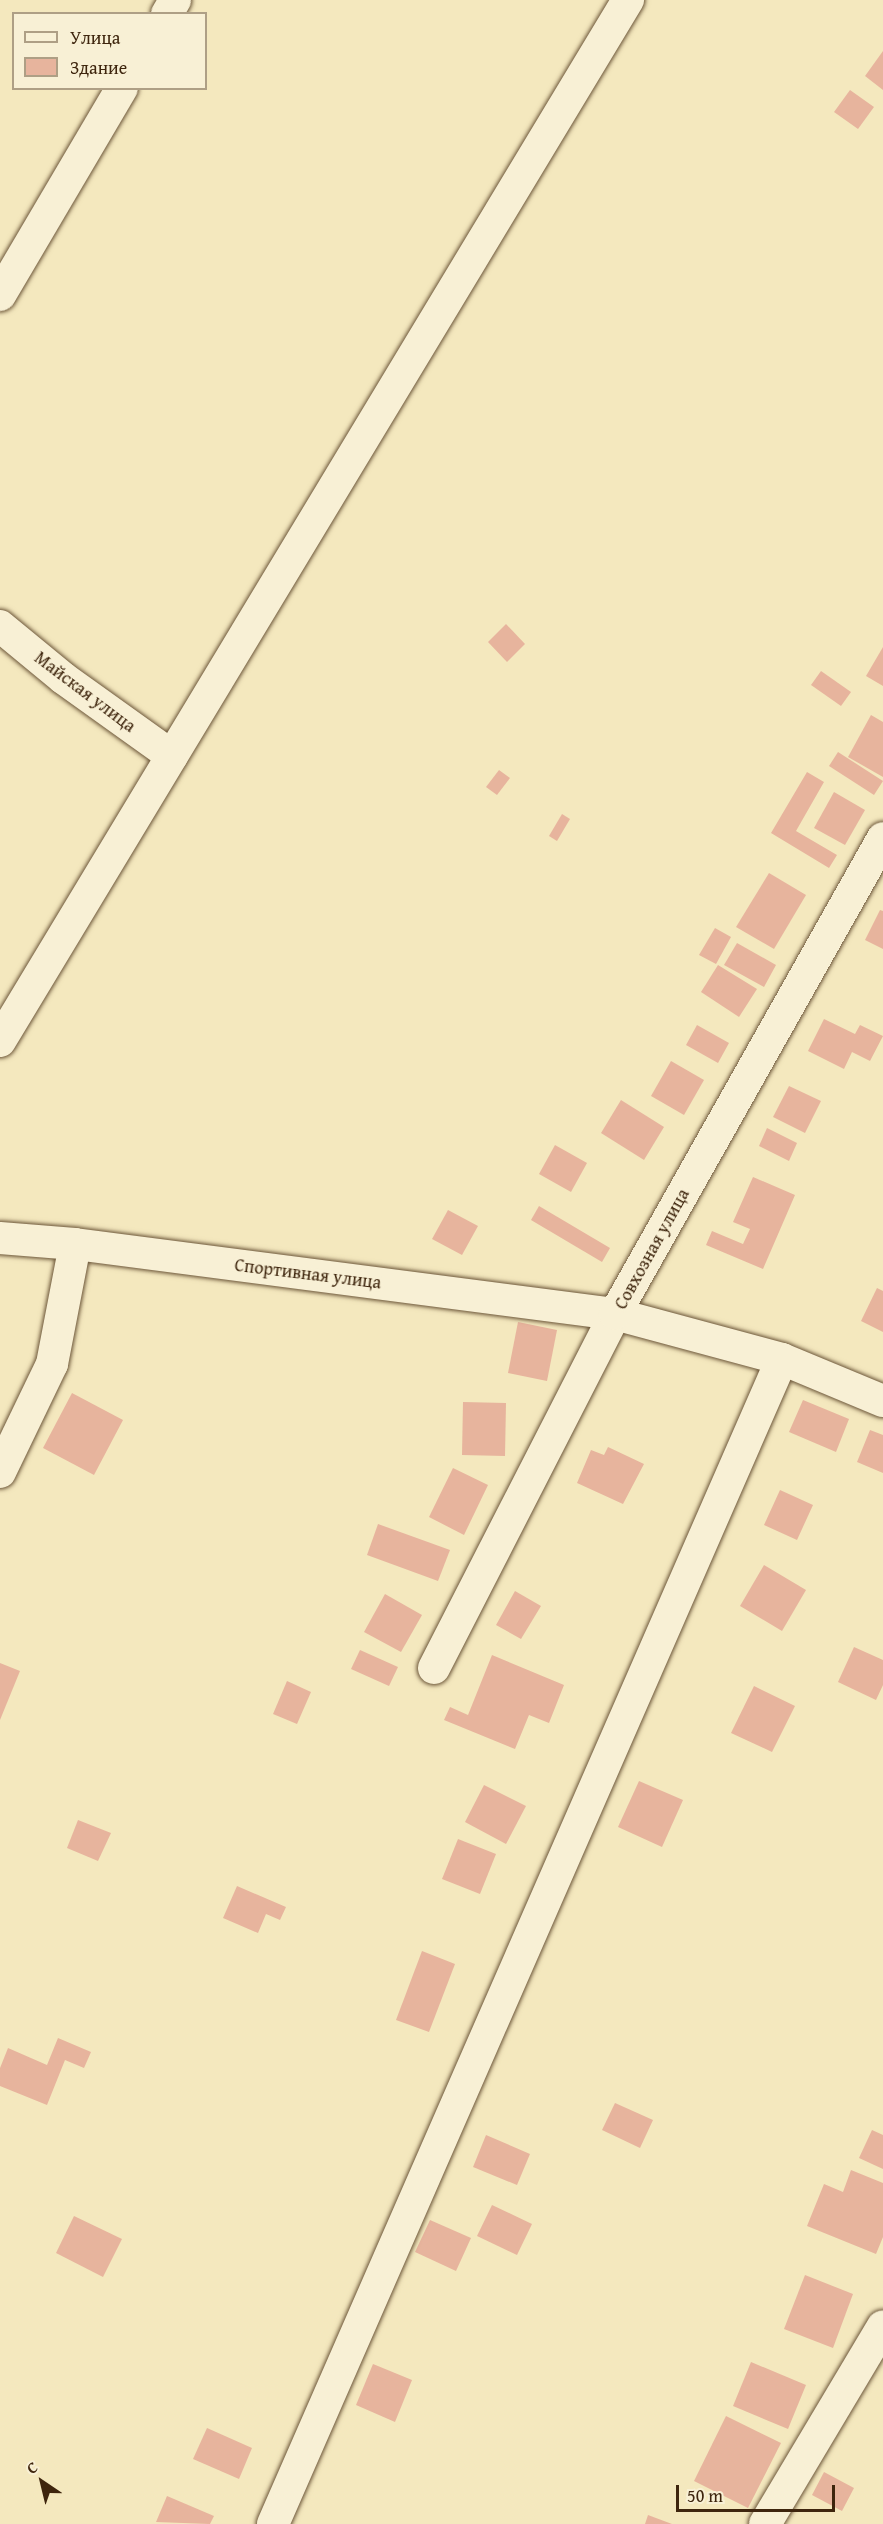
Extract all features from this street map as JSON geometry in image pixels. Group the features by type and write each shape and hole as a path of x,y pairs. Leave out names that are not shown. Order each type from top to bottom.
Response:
{"street":[{"path":"0,1041 628,0"},
{"path":"0,295 121,90"},
{"name":"Майская улица","path":"0,626 63,678 172,756"},
{"name":"Совхозная улица","path":"434,1668 615,1314 883,838"},
{"name":"Спортивная улица","path":"0,1238 75,1244 615,1314 782,1359 883,1401"},
{"path":"0,1472 52,1364 75,1244"},
{"path":"273,2524 782,1359"},
{"path":"765,2524 883,2326"}],"building":[{"path":"883,51 883,90 865,76"},
{"path":"850,90 874,107 858,129 834,112"},
{"path":"506,624 525,644 507,662 488,642"},
{"path":"883,647 883,686 866,676"},
{"path":"821,671 851,692 841,706 811,685"},
{"path":"871,715 883,722 883,777 848,757"},
{"path":"838,752 883,781 874,795 829,766"},
{"path":"499,770 510,778 497,795 486,787"},
{"path":"807,772 824,782 796,831 837,855 829,868 771,833"},
{"path":"834,792 865,810 845,845 814,828"},
{"path":"562,814 570,819 557,841 549,836"},
{"path":"769,873 806,895 774,949 736,927"},
{"path":"880,910 883,911 883,949 865,940"},
{"path":"715,928 731,937 716,964 699,955"},
{"path":"737,943 776,965 764,987 724,965"},
{"path":"718,965 757,989 739,1017 701,992"},
{"path":"824,1019 855,1034 860,1025 883,1036 870,1061 852,1052 844,1069 808,1051"},
{"path":"697,1025 729,1043 718,1063 686,1045"},
{"path":"671,1061 704,1080 684,1115 651,1096"},
{"path":"789,1086 821,1101 805,1133 773,1117"},
{"path":"621,1100 664,1127 644,1160 601,1133"},
{"path":"767,1128 797,1143 789,1161 759,1146"},
{"path":"555,1145 587,1163 571,1192 539,1174"},
{"path":"753,1177 795,1195 763,1269 706,1245 712,1231 743,1244 750,1229 733,1222"},
{"path":"539,1206 610,1248 602,1262 531,1220"},
{"path":"448,1210 478,1226 462,1255 432,1239"},
{"path":"877,1288 883,1291 883,1332 861,1321"},
{"path":"518,1322 557,1330 547,1381 508,1373"},
{"path":"72,1393 123,1420 94,1475 43,1448"},
{"path":"803,1400 849,1419 836,1452 789,1432"},
{"path":"463,1402 506,1403 505,1456 462,1455"},
{"path":"870,1430 883,1435 883,1473 857,1462"},
{"path":"608,1447 644,1464 623,1504 577,1483 591,1450 604,1455"},
{"path":"453,1468 488,1485 464,1535 429,1517"},
{"path":"780,1490 813,1505 797,1540 764,1525"},
{"path":"378,1524 450,1550 438,1581 367,1555"},
{"path":"764,1565 806,1590 782,1631 740,1606"},
{"path":"515,1591 541,1606 521,1639 496,1625"},
{"path":"385,1594 422,1615 401,1652 364,1632"},
{"path":"854,1647 883,1660 883,1685 876,1700 838,1682"},
{"path":"360,1650 398,1667 389,1686 351,1669"},
{"path":"492,1655 564,1685 549,1723 529,1715 515,1749 444,1720 450,1707 468,1715"},
{"path":"0,1663 20,1671 0,1720"},
{"path":"287,1681 311,1692 297,1724 273,1714"},
{"path":"754,1686 795,1706 772,1752 731,1733"},
{"path":"639,1781 683,1800 662,1847 618,1827"},
{"path":"484,1785 526,1806 506,1844 465,1822"},
{"path":"78,1820 111,1833 98,1861 67,1848"},
{"path":"458,1839 496,1854 480,1894 442,1879"},
{"path":"237,1886 286,1907 280,1920 266,1914 258,1933 223,1918"},
{"path":"422,1951 455,1964 429,2032 396,2020"},
{"path":"58,2038 91,2052 84,2068 65,2060 47,2105 0,2086 0,2068 8,2048 47,2065"},
{"path":"615,2103 653,2120 640,2148 602,2130"},
{"path":"872,2130 883,2135 883,2169 859,2158"},
{"path":"486,2135 530,2154 517,2185 473,2167"},
{"path":"851,2170 883,2183 883,2237 876,2254 807,2226 824,2184 843,2192"},
{"path":"492,2205 532,2224 517,2255 477,2236"},
{"path":"74,2216 122,2239 103,2277 56,2253"},
{"path":"430,2220 471,2238 456,2271 415,2252"},
{"path":"805,2275 853,2294 833,2348 784,2329"},
{"path":"751,2362 806,2385 788,2429 733,2406"},
{"path":"373,2364 412,2380 395,2422 356,2405"},
{"path":"726,2416 781,2443 748,2508 694,2481"},
{"path":"207,2428 252,2448 239,2479 193,2459"},
{"path":"824,2472 854,2488 842,2511 812,2495"},
{"path":"167,2496 214,2516 210,2524 156,2522"},
{"path":"648,2515 672,2524 645,2524"}]}
